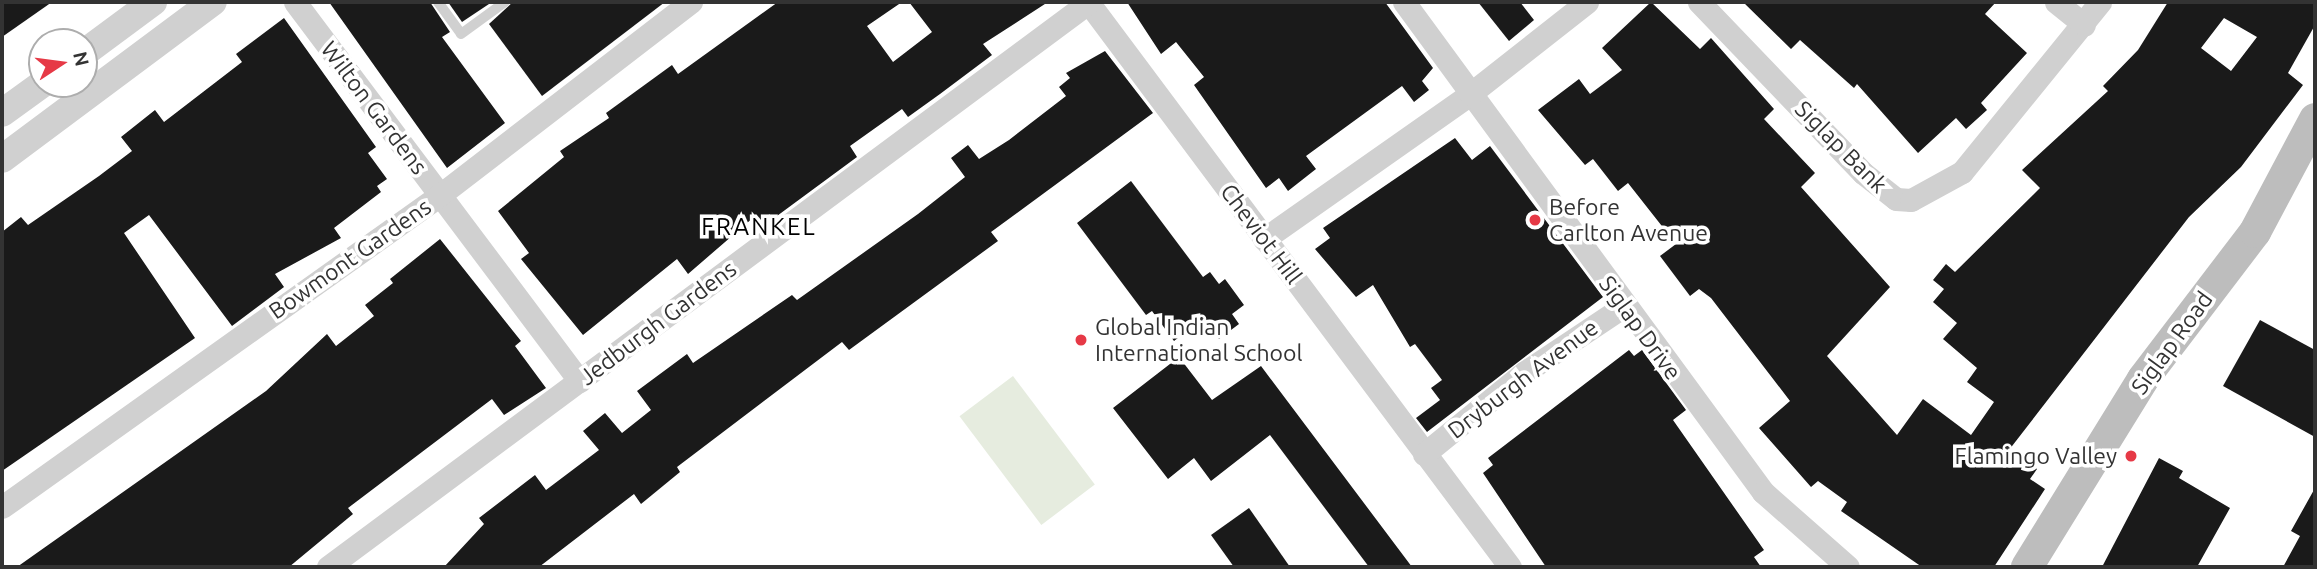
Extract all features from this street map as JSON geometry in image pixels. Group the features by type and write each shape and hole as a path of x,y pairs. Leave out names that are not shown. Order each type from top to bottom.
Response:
{"main road":[{"name":"Siglap Road","path":"2027,567 2143,379 2255,232 2309,146 2315,119"}],"street":[{"path":"98,43 153,2"},
{"path":"2,159 214,2"},
{"name":"Wilton Gardens","path":"295,2 580,381"},
{"name":"Bowmont Gardens","path":"2,507 440,195 691,2"},
{"name":"Cheviot Hill","path":"1088,2 1510,567"},
{"name":"Jedburgh Gardens","path":"328,567 1088,2"},
{"name":"Siglap Drive","path":"1404,2 1762,492 1848,567"},
{"path":"1264,239 1470,94 1587,2"},
{"name":"Siglap Bank","path":"1699,2 1863,173 1896,199 1911,200 1962,172 2084,25 2099,2"},
{"path":"2056,2 2084,25"},
{"path":"2,113 28,94"},
{"name":"Dryburgh Avenue","path":"1424,454 1525,372 1624,306"}],"lane":[{"path":"438,2 461,34 505,2"}],"shaded area":[{"path":"1013,376 1095,485 1041,525 959,416"}],"building":[{"path":"2,2 52,2 2,37"},
{"path":"329,2 430,2 450,32 442,37 505,123 447,168"},
{"path":"448,2 492,2 462,22"},
{"path":"513,2 665,2 542,96 489,24"},
{"path":"778,2 902,2 867,26 893,62 932,32 909,2 1048,2 983,44 992,55 940,94 908,117 902,109 850,146 857,157 762,227 754,217 688,274 677,259 583,335 521,259 529,253 498,211 564,157 560,151 609,118 606,113 672,65 678,74"},
{"path":"1127,2 1385,2 1433,68 1422,81 1429,90 1414,102 1402,86 1306,156 1316,169 1288,191 1279,178 1266,188 1194,85 1204,77 1176,42 1161,54"},
{"path":"1478,2 1520,2 1534,20 1509,41"},
{"path":"1651,2 1700,49 1711,38 1774,109 1764,119 1815,173 1801,187 1890,287 1827,356 1897,435 1923,399 1971,435 1994,402 1967,382 1977,368 1943,339 1957,323 1933,302 1944,289 1933,280 1946,264 1955,272 2040,188 2022,170 2108,91 2103,86 2138,50 2168,2 2315,2 2315,25 2288,73 2303,85 2241,167 2189,217 2009,450 2037,469 2030,479 2045,489 1994,567 1922,567 1841,511 1847,502 1818,481 1811,487 1759,428 1790,401 1711,298 1699,289 1690,296 1660,256 1676,244 1628,183 1618,191 1593,159 1585,165 1538,110 1579,79 1590,94 1622,70 1602,48","holes":["2224,18 2257,37 2231,71 2201,48"]},
{"path":"1743,2 1996,2 1985,14 2027,53 1981,103 1987,110 1966,129 1956,118 1918,153 1857,84 1854,88 1800,40 1791,49"},
{"path":"284,18 376,147 368,153 387,179 377,186 381,192 334,228 341,238 275,274 284,287 232,326 149,215 124,233 195,338 2,471 2,232 21,217 28,225 132,151 121,137 155,110 164,122 242,62 236,54"},
{"path":"1105,51 1153,113 991,232 998,241 849,350 842,342 677,467 680,472 641,504 634,494 539,567 444,567 484,524 479,518 535,475 546,490 599,450 583,431 605,413 622,433 651,410 637,391 687,354 693,363 792,295 797,300 918,214 965,177 951,158 968,145 979,159 1009,140 1066,96 1059,87 1070,78 1066,73"},
{"path":"1455,138 1472,160 1490,146 1603,297 1427,432 1416,418 1440,400 1431,388 1442,380 1415,344 1410,347 1373,285 1356,297 1315,249 1330,238 1323,228"},
{"path":"1131,181 1203,277 1210,272 1219,284 1225,279 1244,305 1232,314 1239,324 1219,339 1204,318 1174,341 1152,311 1146,315 1077,223"},
{"path":"440,239 521,341 515,346 546,388 504,415 492,399 348,508 353,514 289,567 17,567 266,391 327,334 336,346 374,316 365,305 393,283 390,279"},
{"path":"2260,320 2315,350 2315,437 2223,386"},
{"path":"1629,350 1634,356 1642,350 1686,410 1673,420 1764,550 1754,557 1761,567 1546,567 1483,473 1493,465 1488,458"},
{"path":"1179,357 1212,400 1261,366 1412,567 1369,567 1270,435 1211,481 1194,458 1168,479 1113,408"},
{"path":"2159,458 2183,471 2179,478 2230,508 2197,567 2102,567"},
{"path":"2315,488 2315,567 2283,567 2300,536 2291,531"},
{"path":"1249,508 1290,567 1234,567 1211,535"}],"place":[{"name":"Before Carlton Avenue","path":"1535,220"},
{"name":"Global Indian International School","path":"1081,340"},
{"name":"Flamingo Valley","path":"2131,456"}],"district":[{"name":"FRANKEL","path":"759,227"}]}
